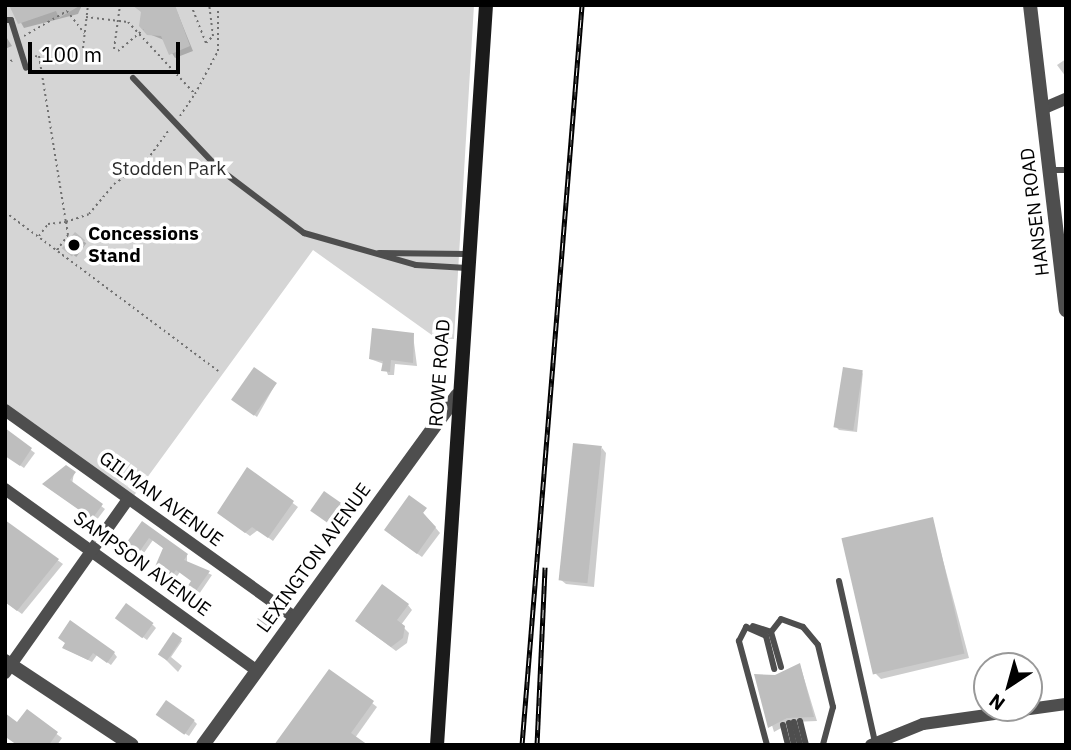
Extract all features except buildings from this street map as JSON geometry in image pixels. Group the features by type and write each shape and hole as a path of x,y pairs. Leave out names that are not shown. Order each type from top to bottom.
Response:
{"main road":[{"name":"ROWE ROAD","path":"437,745 457,395 486,5"}],"street":[{"name":"HANSEN ROAD","path":"1030,5 1050,170 1062,232 1066,310"},
{"path":"1042,109 1066,99"},
{"name":"LEXINGTON AVENUE","path":"203,745 457,395"},
{"name":"GILMAN AVENUE","path":"5,410 295,618"},
{"name":"SAMPSON AVENUE","path":"5,489 256,670"},
{"path":"128,499 92,553 7,666 132,745"},
{"path":"874,744 923,724 1066,704"}],"lane":[{"path":"5,20 11,20 26,68"},
{"path":"133,78 190,142 257,200 313,237 373,254 468,261"},
{"path":"1050,170 1066,170"},
{"path":"373,254 468,261"},
{"path":"839,581 874,744"},
{"path":"768,631 781,619 803,627 818,645 834,707 823,745"},
{"path":"767,745 739,641 753,625 768,631"},
{"path":"768,631 778,668"},
{"path":"788,745 791,723"},
{"path":"791,723 794,745"},
{"path":"791,723 800,745"},
{"path":"791,723 806,745"}],"path":[{"path":"83,48 88,5"},
{"path":"114,49 120,5"},
{"path":"191,5 206,43 213,36 209,5"},
{"path":"179,118 218,51 218,5"},
{"path":"17,40 67,11 84,33"},
{"path":"86,16 118,21 138,35 195,94"},
{"path":"118,51 143,30"},
{"path":"39,56 68,235 57,251"},
{"path":"38,237 48,224 66,222 89,214 114,184 144,164 169,130"},
{"path":"5,212 218,371"}],"green space":[{"name":"Stodden Park","path":"5,5 474,5 454,339 436,338 313,250 133,497 5,405"}],"railway":[{"path":"522,745 582,5"},
{"path":"537,745 545,567"}],"place":[{"name":"Concessions Stand","path":"74,245"}]}
